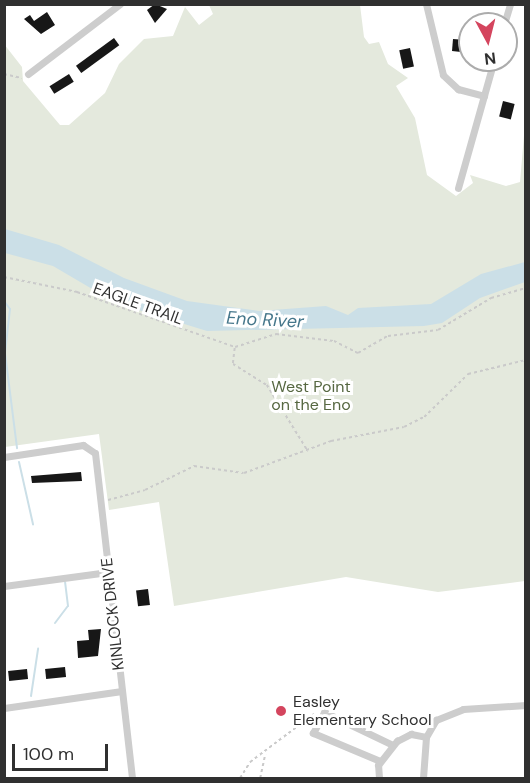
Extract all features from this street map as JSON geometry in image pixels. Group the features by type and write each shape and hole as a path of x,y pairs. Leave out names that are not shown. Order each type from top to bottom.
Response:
{"street":[{"path":"28,74 120,4"},
{"path":"426,4 443,75 458,89 484,96"},
{"path":"458,188 491,72"},
{"name":"KINLOCK DRIVE","path":"4,457 83,445 93,449 132,778"},
{"path":"4,586 108,572"},
{"path":"4,708 122,691"},
{"path":"423,778 426,737 448,712 525,705"},
{"path":"314,714 323,713 393,745"},
{"path":"323,713 313,733 380,761"},
{"path":"379,778 380,761 393,745 411,734 426,737"}],"path":[{"path":"4,74 20,80 28,74"},
{"name":"EAGLE TRAIL","path":"4,277 77,291 235,347"},
{"path":"309,452 267,385 233,364 235,347 276,334 334,341 358,353 399,333 438,330 491,298 525,288"},
{"path":"100,501 145,490 194,466 244,473 309,452 331,441 404,427 424,417 468,374 525,360"},
{"path":"240,778 250,762 265,754 314,714"},
{"path":"260,778 265,754"}],"green space":[{"name":"West Point on the Eno","path":"209,5 360,5 364,37 369,44 379,42 388,64 408,78 396,86 415,118 427,175 456,196 473,183 470,175 506,186 520,182 525,124 525,581 438,592 346,577 174,606 159,502 109,510 99,434 5,447 4,44 22,67 23,81 60,125 69,125 105,93 119,64 144,39 173,36 185,7 199,25 213,14"}],"water":[{"name":"Eno River","path":"5,229 59,245 124,278 187,301 259,311 326,306 348,315 358,308 431,304 481,274 525,262 525,282 480,298 442,323 424,326 207,331 116,303 53,266 5,253"}],"building":[{"path":"155,4 167,9 155,23 147,10"},
{"path":"47,12 55,25 41,34 24,19 30,15 34,21"},
{"path":"114,38 119,45 81,73 76,66"},
{"path":"453,39 458,39 458,52 452,51"},
{"path":"410,48 414,67 403,69 399,50"},
{"path":"69,74 74,82 54,94 49,86"},
{"path":"503,101 515,104 511,119 499,117"},
{"path":"81,472 82,481 32,483 31,476"},
{"path":"148,589 150,605 138,606 136,590"},
{"path":"101,629 98,656 78,658 77,641 89,640 88,630"},
{"path":"65,667 66,677 46,679 45,669"},
{"path":"27,669 28,679 9,681 8,671"}],"waterway":[{"path":"4,301 10,309 5,353 17,448"},
{"path":"19,462 33,524"},
{"path":"55,623 68,606 65,582"},
{"path":"31,696 38,649"}],"place":[{"name":"Easley Elementary School","path":"281,711"}]}
